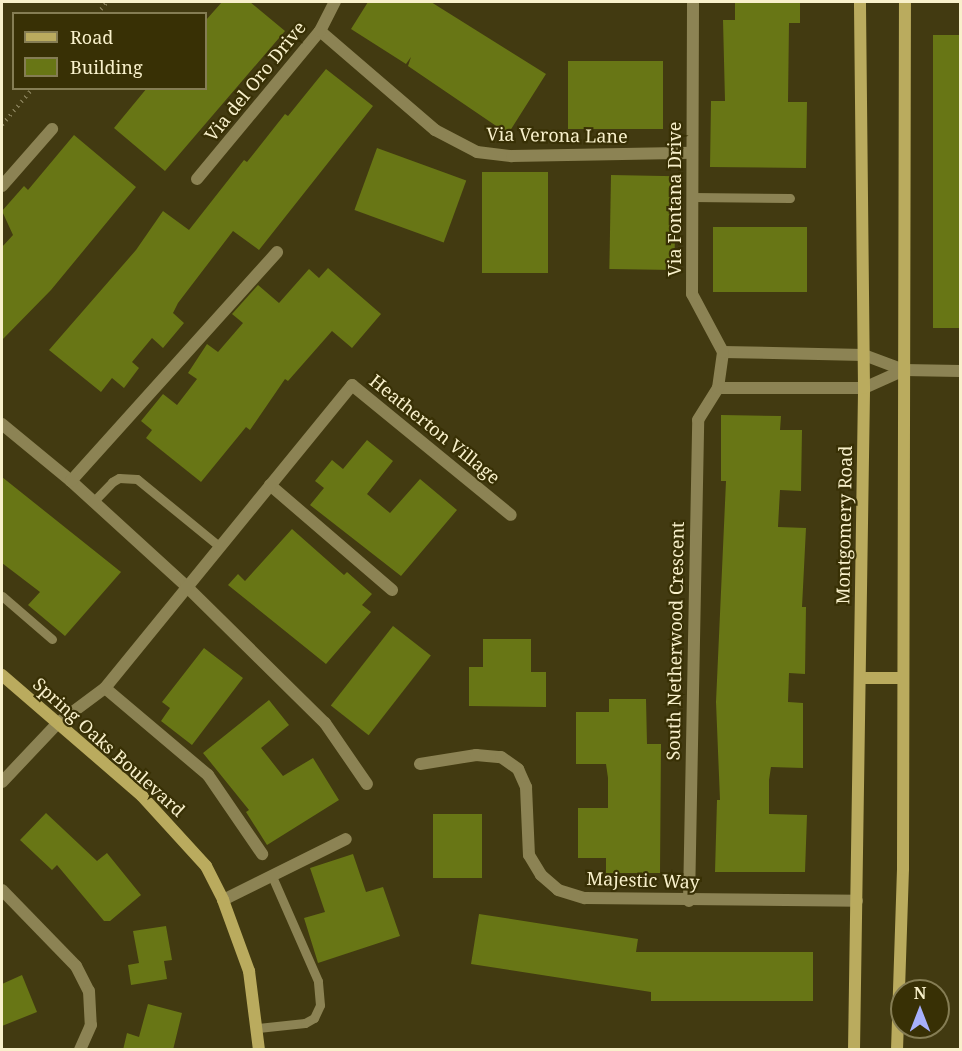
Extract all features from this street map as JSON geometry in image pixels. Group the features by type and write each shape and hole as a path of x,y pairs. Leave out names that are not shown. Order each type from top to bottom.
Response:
{"main road":[{"name":"Montgomery Road","path":"854,1050 864,388 860,2"},
{"path":"897,1050 903,678 904,2"},
{"name":"Spring Oaks Boulevard","path":"2,675 142,796 206,866 223,900 249,971 259,1050"},
{"path":"860,678 903,678"}],"street":[{"name":"Via del Oro Drive","path":"197,179 320,31 335,2"},
{"name":"Via Fontana Drive","path":"693,2 692,294 723,352"},
{"name":"Via Verona Lane","path":"320,31 435,130 477,152 512,156 692,153"},
{"path":"2,186 52,129"},
{"path":"71,481 277,252"},
{"path":"904,370 864,388 718,388 723,352 864,355 904,370 960,371"},
{"name":"Heatherton Village","path":"2,782 58,723 105,688 186,586 352,386 511,514"},
{"name":"South Netherwood Crescent","path":"689,901 698,420 718,388"},
{"path":"2,424 71,481 186,586 325,723 367,784"},
{"path":"270,485 392,590"},
{"path":"105,688 208,775 262,854"},
{"name":"Majestic Way","path":"420,764 476,755 501,757 518,769 526,787 529,855 542,875 558,890 585,898 689,901 857,901"},
{"path":"223,900 345,839"},
{"path":"2,890 76,966 89,991 91,1024 80,1050"}],"lane":[{"path":"692,197 790,198"},
{"path":"93,502 112,482 120,478 137,479 219,546"},
{"path":"2,596 52,639"},
{"path":"258,1028 314,1018 321,996 318,981 272,876"}],"path":[{"path":"2,125 31,90"}],"building":[{"path":"222,2 250,2 285,31 165,171 114,128 145,90 207,90 207,19"},
{"path":"368,2 431,2 546,74 508,134 408,66 411,57 406,64 351,29"},
{"path":"735,2 800,2 800,23 789,23 788,102 807,102 806,168 710,167 711,101 725,101 723,20 735,20"},
{"path":"933,35 960,35 960,328 933,328"},
{"path":"568,61 663,61 663,129 568,129"},
{"path":"326,69 373,106 259,250 233,231 178,303 173,313 184,323 163,348 152,338 132,362 139,368 124,388 112,378 101,392 49,350 136,250 163,211 189,230 244,160 247,162 285,114 288,116"},
{"path":"74,135 136,187 51,290 2,340 2,247 13,235 2,211 24,186 28,190"},
{"path":"377,148 466,180 444,243 354,210"},
{"path":"482,172 548,172 548,273 482,273"},
{"path":"611,175 676,176 674,270 609,269"},
{"path":"713,227 807,227 807,292 713,292"},
{"path":"328,268 381,314 352,348 332,331 288,381 285,379 250,430 246,427 201,482 146,438 152,430 141,421 163,394 177,405 197,379 188,373 207,344 218,352 243,323 232,314 258,285 279,303 309,269 319,278"},
{"path":"721,415 781,416 780,430 802,430 801,491 780,490 778,527 806,528 802,607 806,607 805,674 789,673 788,702 803,703 803,768 771,767 769,814 807,815 805,872 715,872 717,800 720,800 716,702 726,481 721,481"},
{"path":"367,440 393,461 367,494 390,513 420,479 457,510 401,576 310,505 324,488 315,481 332,460 343,469"},
{"path":"2,477 121,572 65,636 28,605 40,592 2,563"},
{"path":"292,529 344,575 347,572 372,594 362,605 371,612 326,664 228,585 238,574 245,581"},
{"path":"393,626 431,656 369,735 331,706"},
{"path":"483,639 531,639 531,672 546,672 546,707 469,706 469,667 483,667"},
{"path":"204,648 243,678 192,745 161,721 170,708 162,702"},
{"path":"609,699 646,699 647,744 661,744 660,873 606,873 606,858 578,858 578,808 608,808 608,778 606,764 576,764 576,712 609,712"},
{"path":"269,700 289,725 261,748 283,776 313,758 339,800 267,845 246,812 249,810 203,753"},
{"path":"46,813 97,861 107,853 141,895 110,921 104,921 57,865 52,870 20,840"},
{"path":"433,814 482,814 482,878 433,878"},
{"path":"353,854 366,892 383,887 400,936 318,963 304,918 325,912 310,868"},
{"path":"479,914 638,939 636,952 813,952 813,1001 651,1001 651,992 471,964"},
{"path":"166,926 172,960 164,961 167,979 131,985 128,965 139,963 133,931"},
{"path":"22,975 37,1012 2,1026 2,984"},
{"path":"148,1004 182,1013 173,1050 123,1050 127,1033 139,1037"}]}
